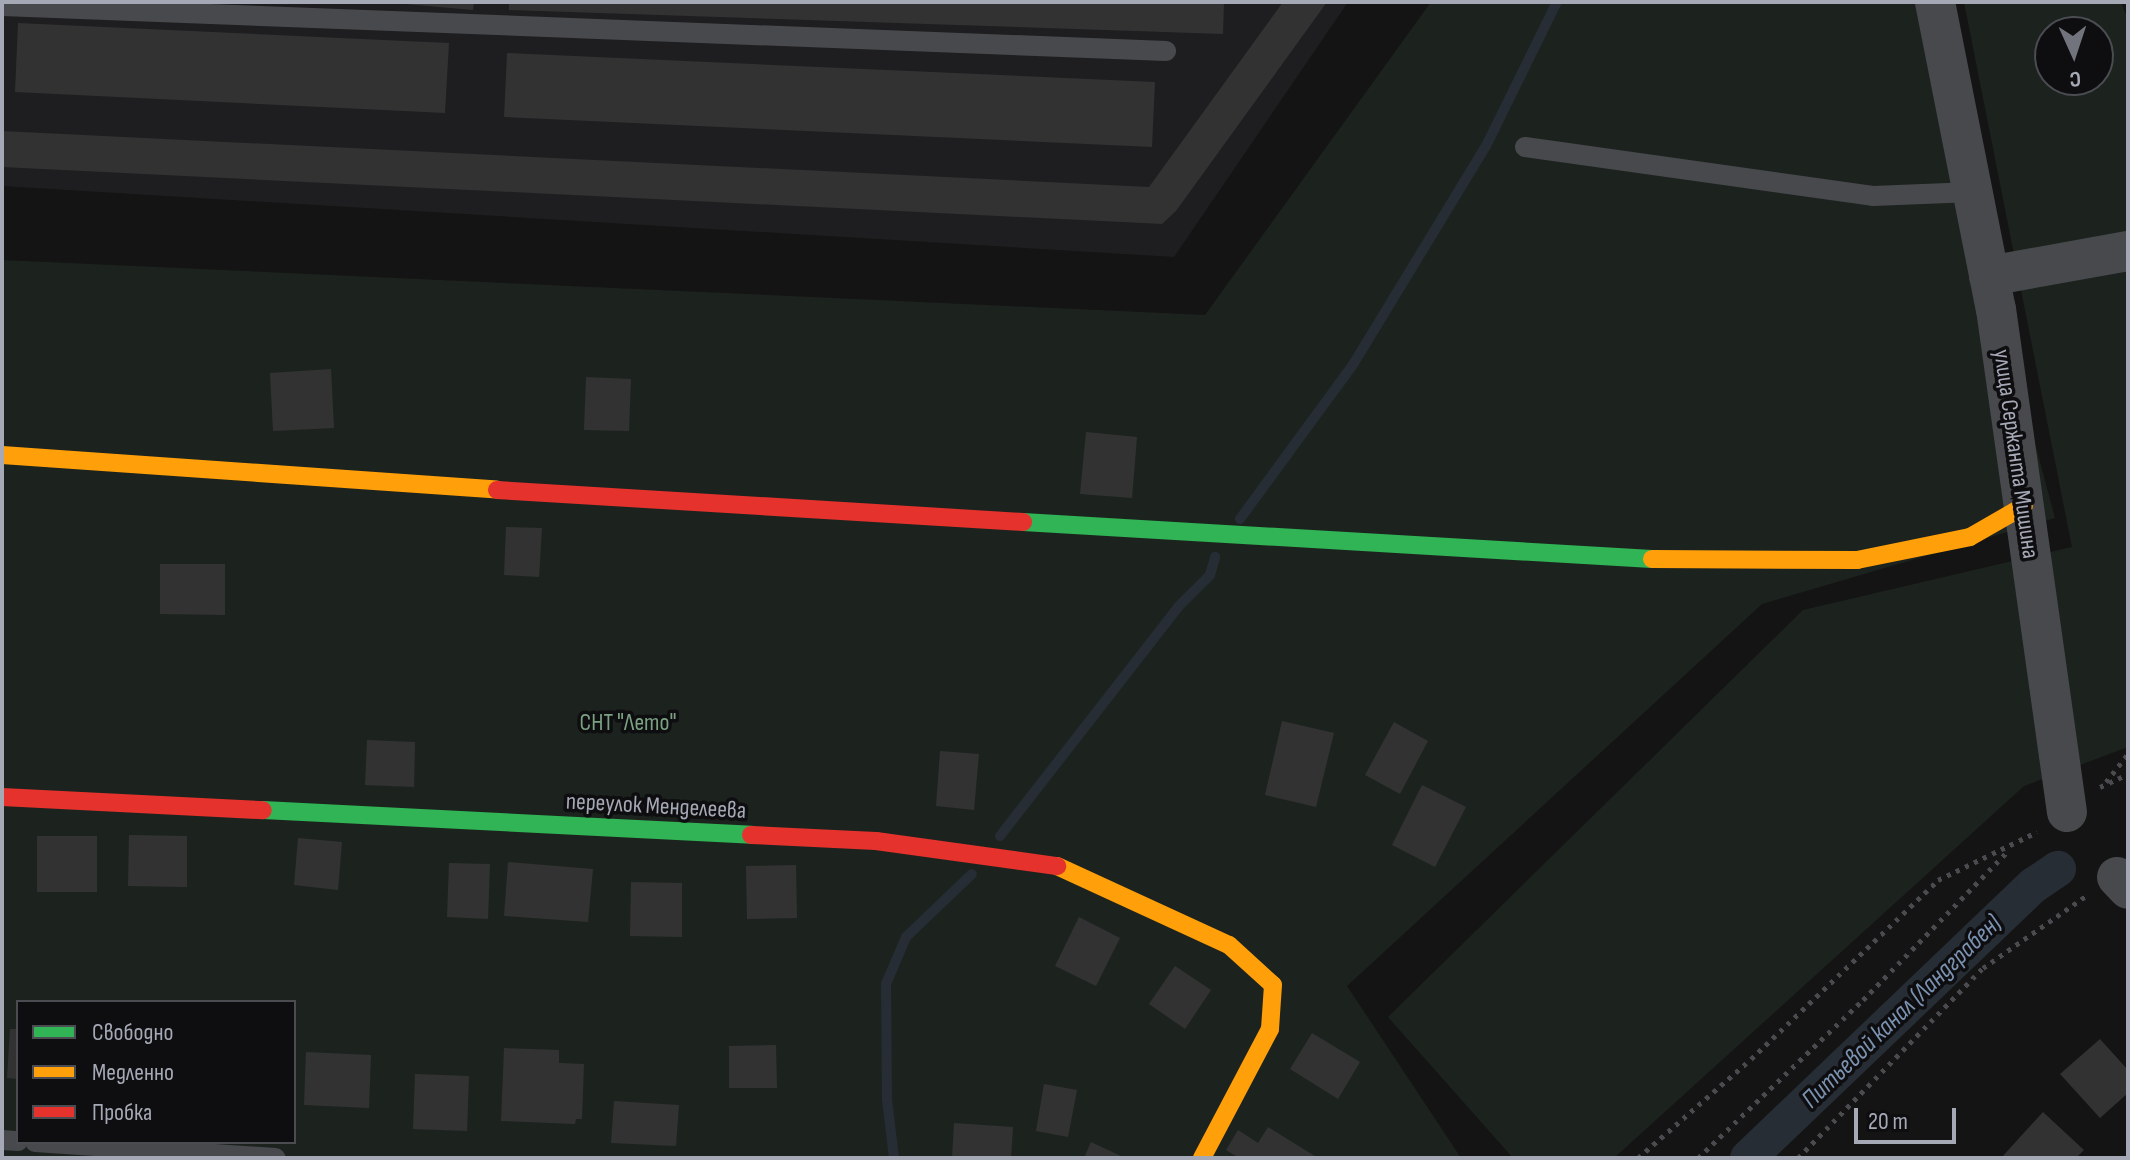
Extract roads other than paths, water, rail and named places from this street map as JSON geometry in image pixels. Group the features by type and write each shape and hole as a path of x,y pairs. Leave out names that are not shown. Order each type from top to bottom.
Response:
{"street":[{"name":"улица Сержанта Мишина","path":"1935,2 1989,276 2067,812"},
{"path":"1989,276 2128,251"},
{"path":"2,455 373,483 1686,561 1857,560 1970,537 2024,506"},
{"name":"переулок Менделеева","path":"2,797 876,841 1048,862 1229,945 1273,985 1270,1029 1202,1158"}],"lane":[{"path":"3,5 1166,51"},
{"path":"1525,147 1873,196 1973,192"},
{"path":"65,1144 275,1158"}],"waterway":[{"path":"1240,519 1354,363 1486,146 1557,2"},
{"path":"1000,836 1178,607 1210,575 1215,557"},
{"name":"Питьевой канал (Ландграбен)","path":"1748,1158 2034,885 2058,869"},
{"path":"894,1158 887,1099 886,984 906,937 972,874"}],"park label":[{"name":"СНТ \"Лето\"","path":"628,723"}]}
